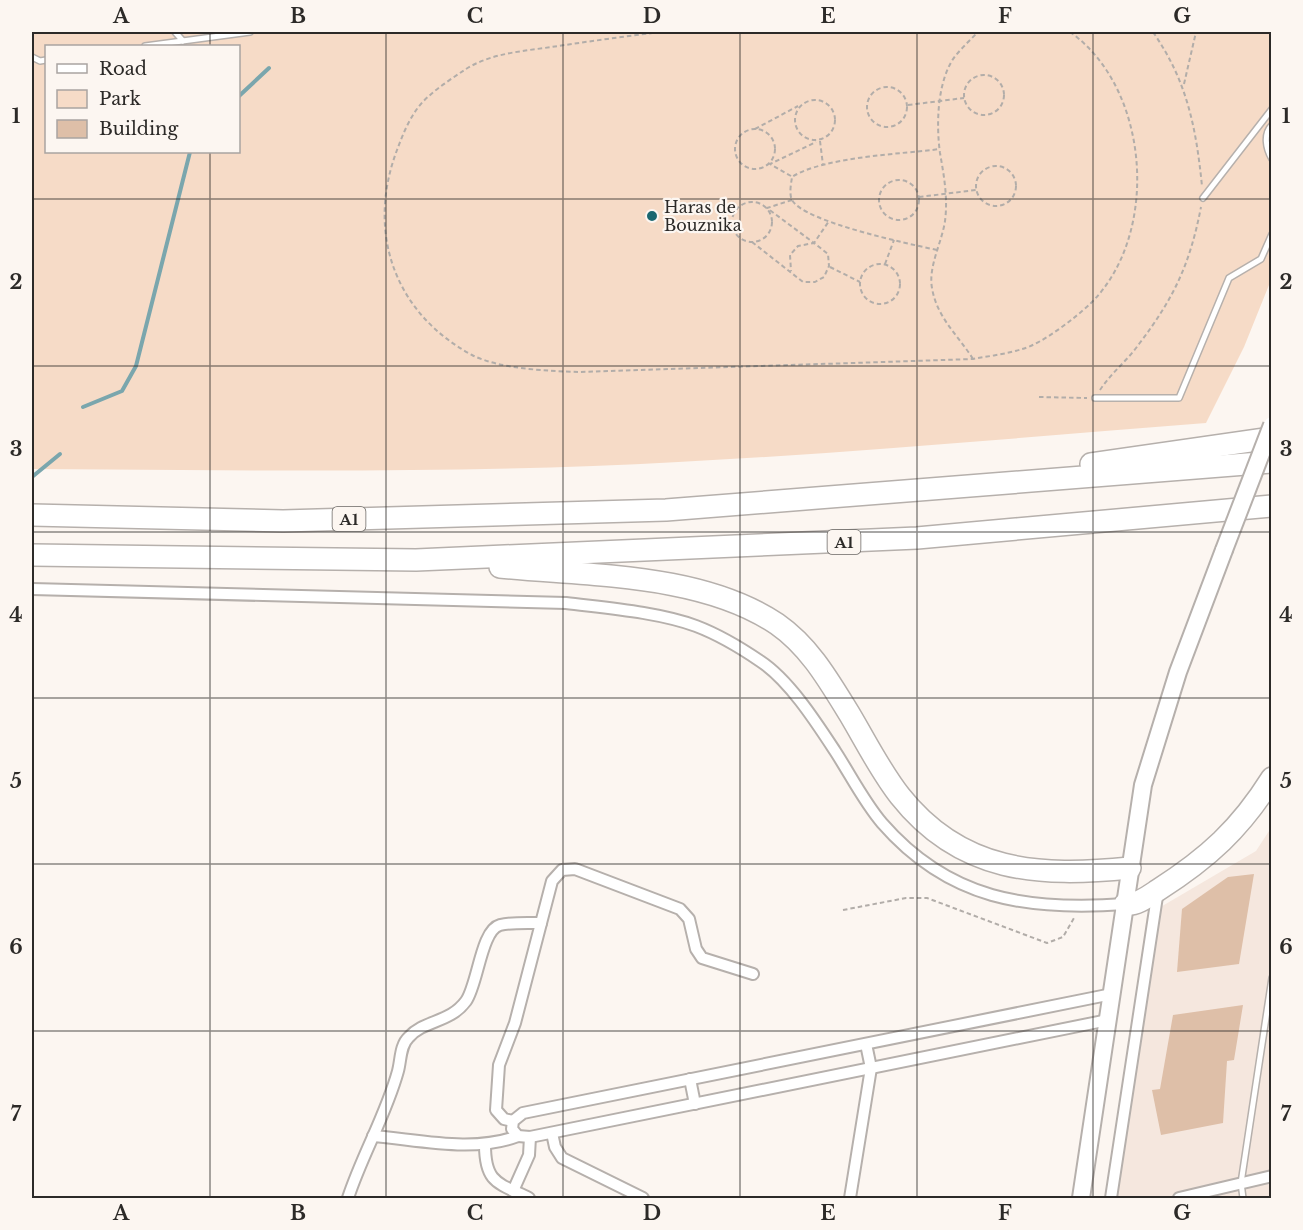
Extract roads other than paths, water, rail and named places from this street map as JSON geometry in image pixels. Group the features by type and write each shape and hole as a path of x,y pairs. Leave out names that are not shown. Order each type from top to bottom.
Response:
{"highway":[{"path":"889,494 1272,438"},
{"name":"A1","path":"32,515 283,521 666,510 1272,462"},
{"name":"A1","path":"32,555 416,560 917,538 1272,506"},
{"path":"416,560 666,584 719,595 750,608 778,625 802,644 822,669 900,796 941,838 967,853 993,863 1093,871 1130,868"},
{"path":"1125,904 1139,901 1203,860 1232,834 1272,778"}],"street":[{"path":"1081,1198 1143,785 1156,735 1272,425"},
{"path":"32,590 566,603 618,609 696,626 762,662 806,707 880,821 906,849 947,877 982,894 1027,903 1080,907 1125,904"},
{"path":"753,974 702,958 696,950 689,919 680,909 575,869 562,870 554,876 515,1023 497,1072 496,1110 504,1119 513,1120 523,1113 1112,994"},
{"path":"1111,1198 1158,890"},
{"path":"348,1198 391,1094 406,1041 416,1031 452,1015 464,1004 473,990 491,930 504,924 541,923"},
{"path":"373,1136 485,1145 518,1136 530,1137 552,1133 1108,1020"},
{"path":"850,1198 871,1068 866,1044"},
{"path":"690,1079 695,1104"},
{"path":"513,1120 512,1129 518,1136"},
{"path":"552,1133 555,1147 562,1158 643,1198"},
{"path":"513,1191 529,1155 530,1137"},
{"path":"485,1145 488,1173 498,1184 529,1198"},
{"path":"1179,1198 1272,1176"}],"lane":[{"path":"175,32 183,41"},
{"path":"153,45 250,32"},
{"path":"1203,198 1272,110"},
{"path":"1272,125 1268,129 1266,146 1272,159"},
{"path":"1095,398 1179,398 1229,278 1261,259 1272,234"},
{"path":"1243,1198 1241,1184 1272,978"}],"waterway":[{"path":"240,95 269,68"},
{"path":"83,407 122,391 136,366 190,153"},
{"path":"32,477 60,454"}],"place":[{"name":"Haras de Bouznika","path":"652,216"}]}
